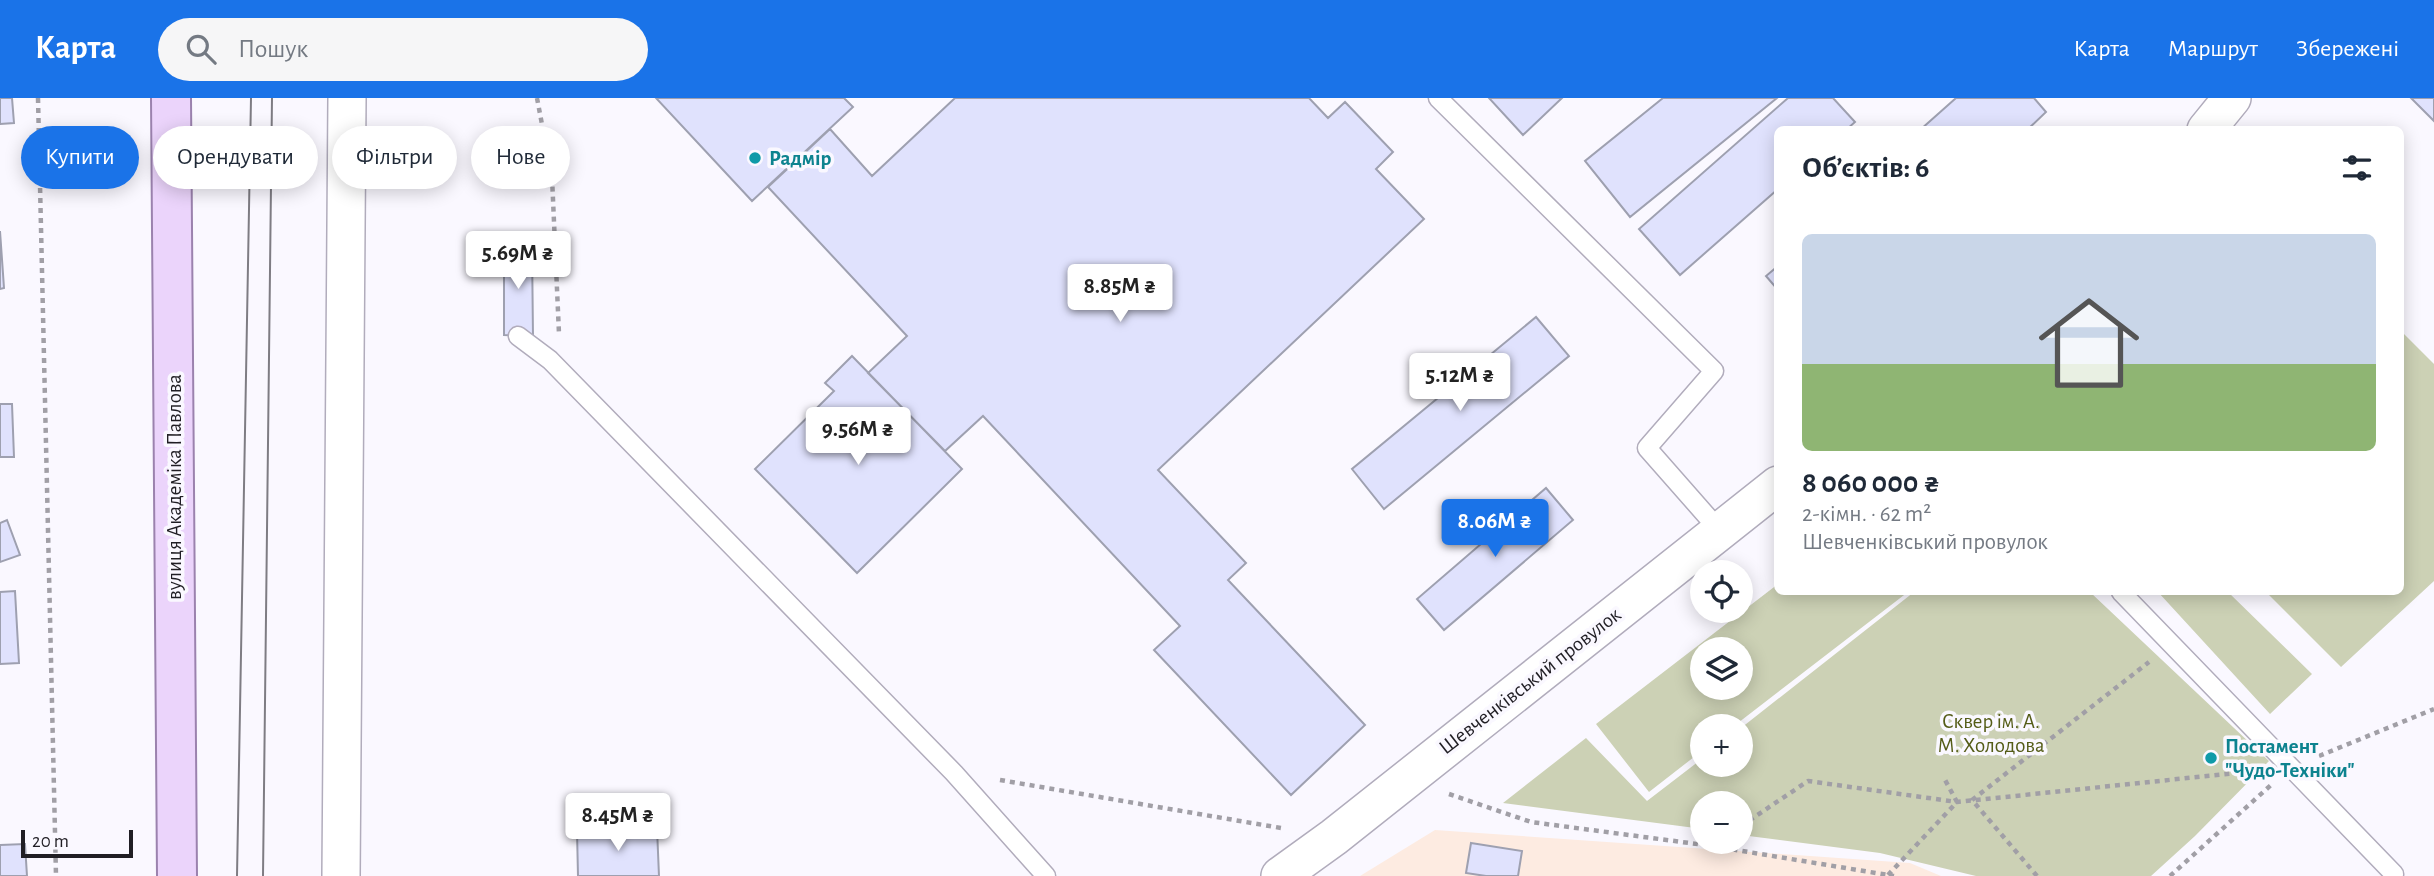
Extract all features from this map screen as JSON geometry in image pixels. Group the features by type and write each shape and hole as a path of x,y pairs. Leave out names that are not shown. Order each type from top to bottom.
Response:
{"main road":[{"name":"вулиця Академіка Павлова","path":"171,98 177,876"}],"street":[{"path":"341,876 347,98"},
{"path":"2209,126 2232,98"},
{"name":"Шевченківський провулок","path":"1280,876 1334,837 1774,488"}],"lane":[{"path":"1438,98 1714,371 1647,448 1720,531"},
{"path":"518,336 561,371 954,773 1046,876"},
{"path":"2124,595 2395,874"}],"path":[{"path":"38,98 56,876"},
{"path":"537,98 552,177 561,371"},
{"path":"1972,800 2172,645"},
{"path":"1753,818 1808,781 1957,802 2291,767"},
{"path":"954,773 1334,837"},
{"path":"1944,778 1957,802"},
{"path":"1406,779 1531,822 1690,843"},
{"path":"1972,800 2036,876"},
{"path":"1753,853 1891,876 1957,802"}],"shaded area":[{"path":"1435,830 1690,848 1690,854 1753,852 1910,863 1941,876 1360,876"}],"green space":[{"path":"2404,334 2434,364 2434,581 2341,667 2269,595 2404,595"},
{"path":"1774,587 1774,595 1904,595 1750,714 1690,714 1690,760 1649,792 1596,724 1690,652 1690,700 1753,700 1753,637 1709,637 1727,623 1753,623 1753,603"},
{"name":"Сквер ім. А. М. Холодова","path":"1910,595 2093,595 2269,761 2151,876 1976,876 1880,853 1753,837 1753,791 1690,791 1690,827 1503,803 1586,738 1647,801 1690,768 1690,777 1753,777 1753,719"},
{"path":"2161,595 2231,595 2312,674 2270,714"}],"building":[{"path":"0,98 12,98 14,123 0,124"},
{"name":"Радмір","path":"656,98 844,98 853,107 752,201"},
{"path":"955,98 1309,98 1328,118 1345,102 1393,152 1376,169 1424,219 1158,470 1246,563 1228,580 1365,725 1291,795 1154,650 1180,626 983,416 945,451 868,373 907,336 768,187 830,129 872,176"},
{"path":"1489,98 1562,98 1523,135"},
{"path":"1663,98 1777,98 1630,217 1585,161"},
{"path":"1788,98 1833,98 1855,122 1850,126 1774,126 1774,193 1680,275 1639,229"},
{"path":"1956,98 2034,98 2046,112 2031,126 1924,126"},
{"path":"2411,98 2434,98 2434,121"},
{"path":"0,231 4,288 0,289"},
{"path":"504,245 532,247 533,336 504,335"},
{"path":"1774,269 1774,285 1766,276"},
{"path":"1536,317 1569,356 1384,509 1352,469"},
{"path":"852,356 962,469 857,573 755,469 834,391 825,383"},
{"path":"0,404 12,404 14,457 0,457"},
{"path":"1546,488 1573,520 1444,630 1417,599"},
{"path":"7,520 20,555 0,562 0,523"},
{"path":"15,591 19,663 0,664 0,592"},
{"path":"657,828 659,876 578,876 577,831"},
{"path":"1471,843 1522,851 1518,876 1466,873"},
{"path":"25,844 27,876 0,876 0,845"}],"tram line":[{"path":"237,876 251,98"},
{"path":"263,876 272,98"}],"place":[{"name":"Радмір","path":"755,158"},
{"name":"Постамент \"Чудо-Техніки\"","path":"2211,758"}]}
